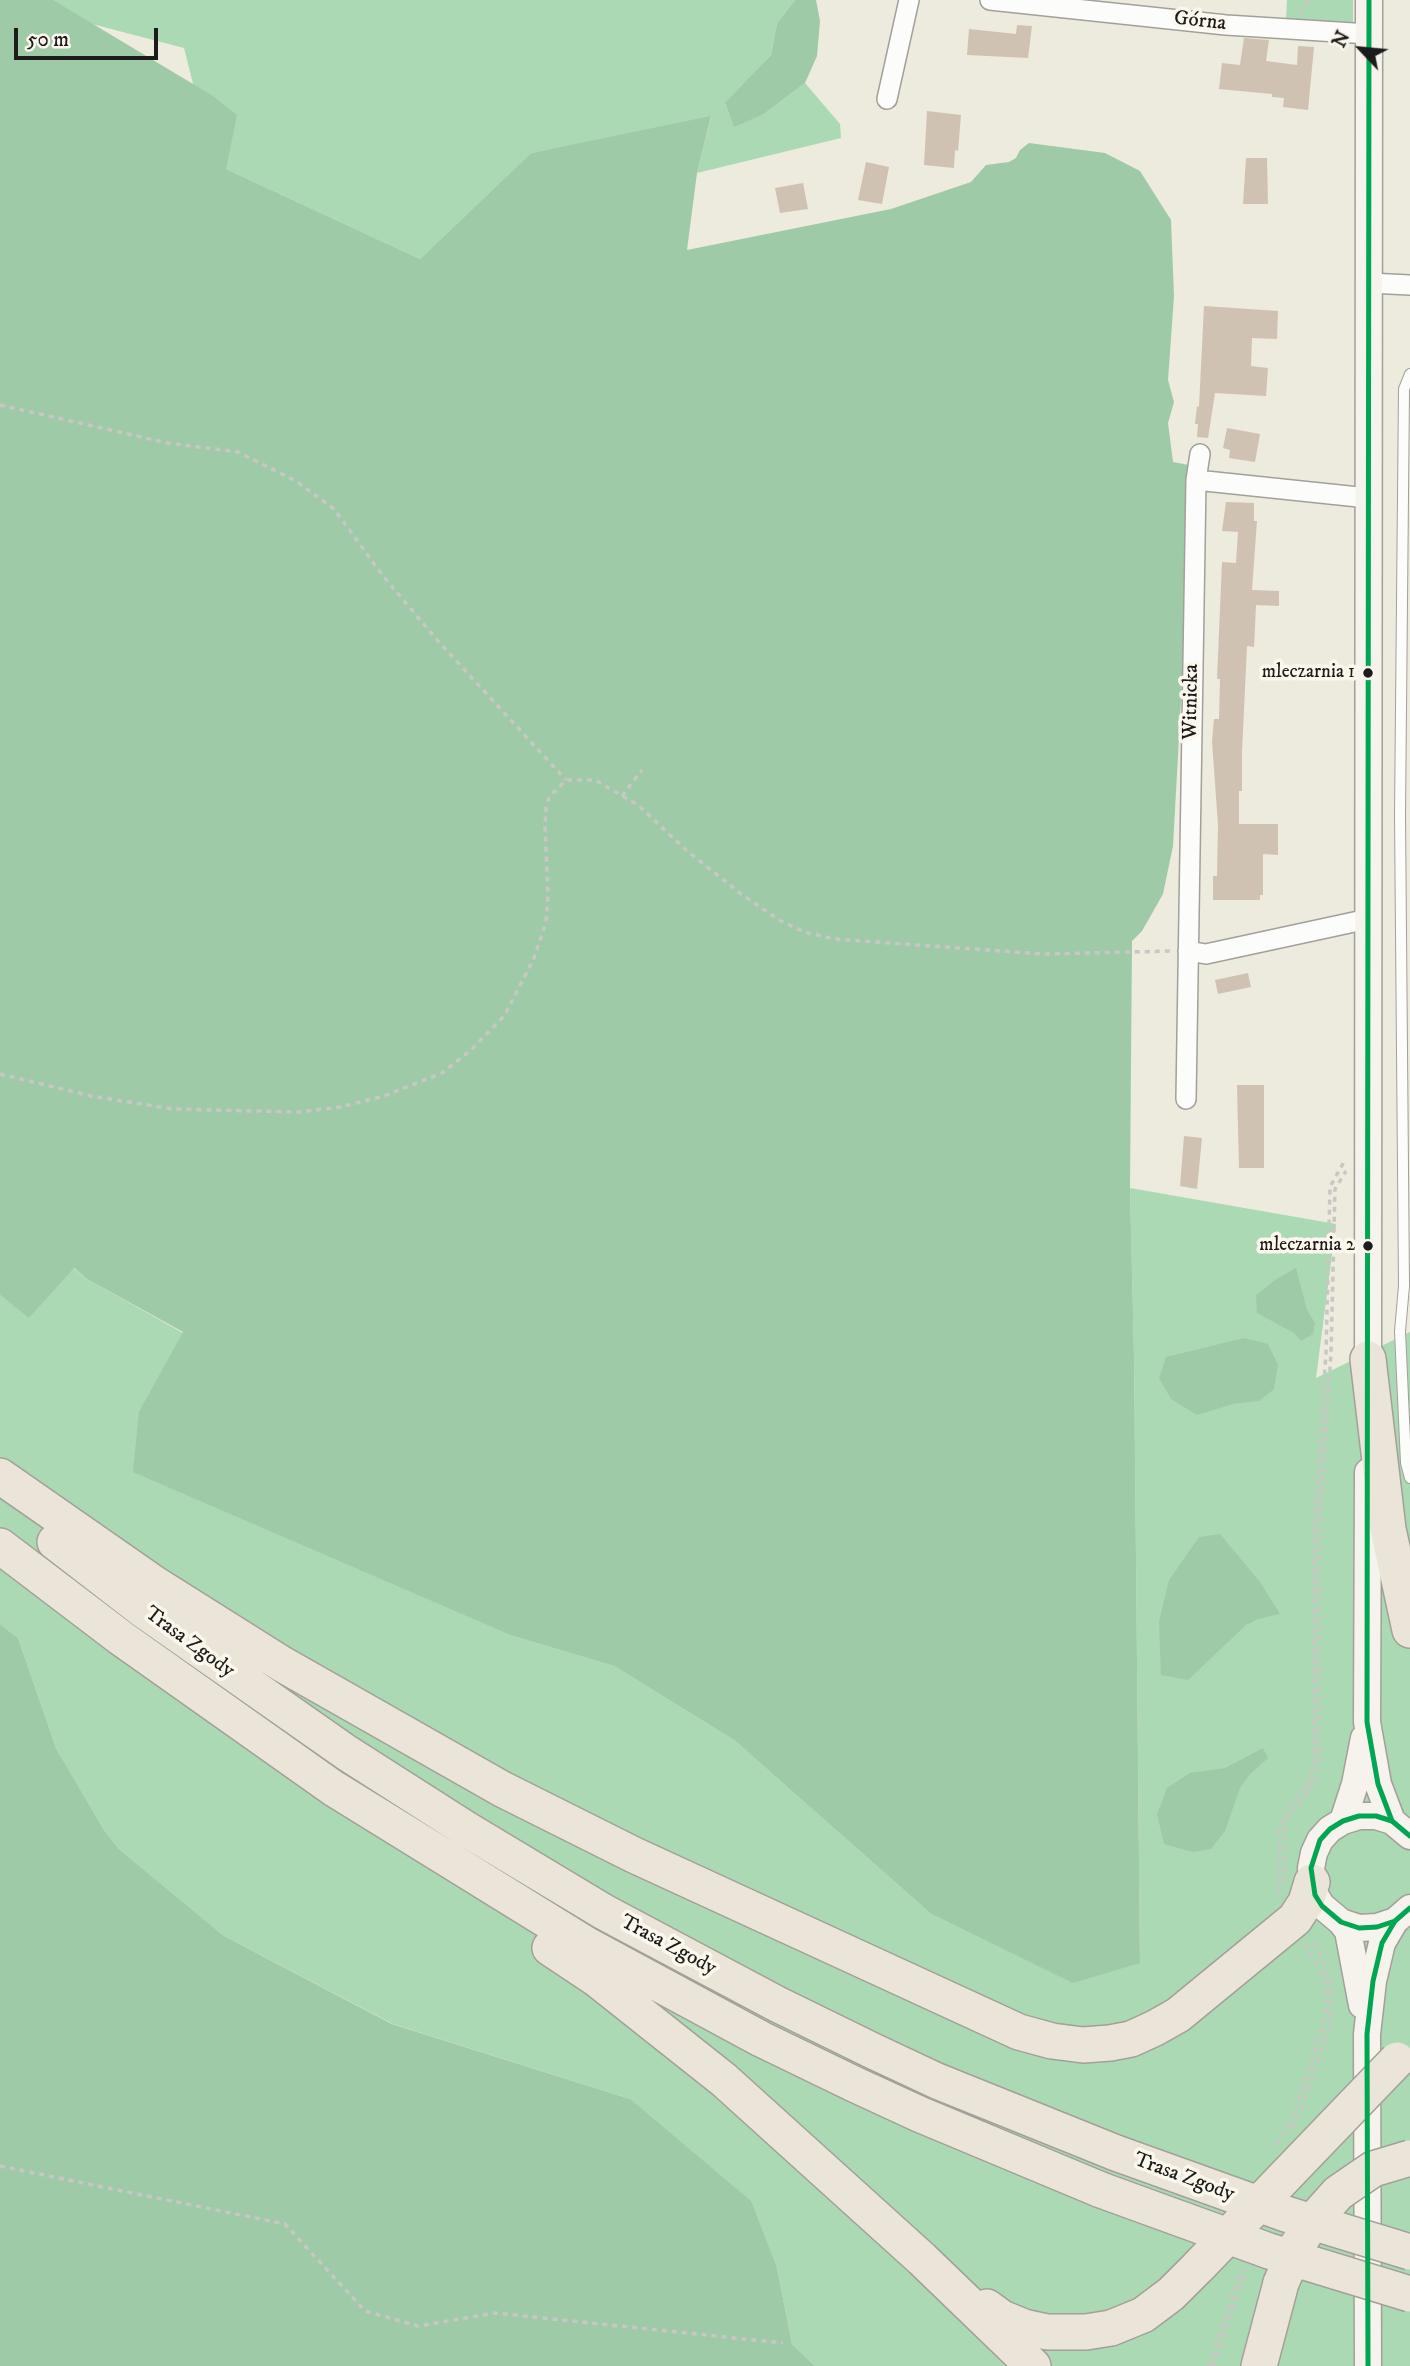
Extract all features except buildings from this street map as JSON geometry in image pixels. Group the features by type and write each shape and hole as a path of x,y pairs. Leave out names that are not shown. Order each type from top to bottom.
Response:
{"highway":[{"path":"1368,1359 1388,1529 1410,1630"},
{"path":"0,1476 155,1584 271,1656 502,1789 634,1855 1019,2032 1052,2042 1083,2045 1110,2043 1130,2039 1178,2015 1292,1921 1306,1902 1311,1882"},
{"name":"Trasa Zgody","path":"0,1499 143,1610 258,1692 433,1809 539,1874 691,1959 937,2081 1116,2153 1273,2210 1410,2252"},
{"name":"Trasa Zgody","path":"0,1546 121,1638 333,1788 575,1938 736,2026 919,2114 1101,2190 1269,2251 1410,2294"},
{"path":"333,1788 442,1877 597,1980 651,2021 761,2112 922,2259 1033,2366"},
{"path":"922,2259 1002,2318 1024,2327 1047,2332 1086,2332 1111,2328 1143,2315 1171,2294 1199,2266 1403,2052"},
{"path":"1259,2366 1281,2283 1297,2246 1313,2221 1338,2193 1373,2169 1410,2158"}],"main road":[{"path":"1369,0 1367,1723 1378,1784 1401,1828"},
{"path":"1342,1821 1355,1784 1367,1723"},
{"path":"1367,2034 1348,1931 1322,1906 1311,1882 1311,1868 1317,1846 1330,1829 1342,1821 1359,1816 1376,1816 1401,1828"},
{"path":"1341,1922 1359,1928 1377,1927 1402,1914"},
{"path":"1367,2362 1367,2034 1373,1981 1382,1943 1402,1914"}],"street":[{"path":"887,99 909,0"},
{"name":"Górna","path":"990,0 1226,25 1369,34"},
{"path":"1369,284 1410,285"},
{"name":"Witnicka","path":"1186,1099 1196,480 1200,454"},
{"path":"1196,480 1368,498"},
{"path":"1188,951 1206,954 1368,919"}],"lane":[{"path":"1410,374 1404,389 1400,787 1406,1205 1400,1331 1406,1463 1410,1478"}],"path":[{"path":"0,405 168,443 237,452 296,481 334,509 383,576 430,632 566,780"},
{"path":"622,796 642,770"},
{"path":"0,1074 91,1096 173,1109 298,1112 341,1107 384,1097 442,1073 471,1050 505,1015 534,958 546,922 546,807 549,797 566,780 594,780 638,805 685,849 741,894 779,920 804,932 834,939 1043,954 1188,951"},
{"path":"1280,2150 1299,2118 1328,2032 1332,2002 1328,1976 1320,1953 1283,1914 1279,1897 1278,1836 1284,1816 1305,1788 1314,1765 1314,1531 1325,1366 1330,1186 1349,1154"},
{"path":"1275,2148 1293,2117 1322,2029 1327,2003 1324,1977 1288,1909 1285,1897 1283,1836 1289,1817 1310,1791 1319,1766 1319,1532 1331,1354 1335,1189 1348,1167"},
{"path":"0,2166 285,2224 365,2311 418,2326 495,2313 783,2343"},
{"path":"1211,2366 1247,2260"}],"green space":[{"path":"0,0 53,0 213,96 237,115 226,169 420,259 531,153 711,116 697,173 687,250 891,209 971,182 986,165 1009,162 1029,143 1105,153 1140,171 1171,220 1174,296 1168,380 1174,402 1168,423 1173,462 1194,466 1173,846 1163,894 1142,931 1132,941 1130,1188 1140,1963 1073,1983 930,1913 734,1740 614,1666 513,1636 133,1472 139,1411 183,1332 87,1279 74,1268 29,1318 0,1295"},
{"path":"43,0 795,0 777,23 771,55 725,104 734,126 764,114 805,83 840,124 841,138 697,173 711,117 531,153 420,259 213,163 184,48 50,13"},
{"path":"795,0 816,0 820,21 817,56 805,83 764,114 734,127 725,103 771,55 777,23"},
{"path":"1287,0 1353,0 1353,23 1286,19"},
{"path":"1130,1188 1336,1224 1316,1378 1410,1332 1410,2366 815,2366 792,2344 777,2268 630,2099 393,2024 224,1936 119,1849 104,1830 56,1748 18,1638 0,1624 0,1295 29,1317 73,1268 87,1279 183,1333 139,1411 513,1636 614,1666 734,1740 930,1913 1140,1962"},
{"path":"1296,1268 1307,1310 1315,1323 1313,1334 1301,1341 1294,1333 1257,1313 1256,1295"},
{"path":"1244,1338 1268,1344 1278,1365 1274,1389 1259,1401 1233,1404 1197,1415 1171,1399 1159,1378 1166,1357"},
{"path":"1220,1534 1260,1582 1280,1614 1246,1625 1188,1680 1161,1675 1159,1621 1169,1580 1199,1537"},
{"path":"0,1624 18,1638 56,1748 104,1830 119,1849 224,1936 392,2024 630,2099 751,2201 777,2268 792,2344 815,2366 0,2366"},
{"path":"1263,1748 1268,1758 1250,1774 1240,1788 1225,1831 1211,1849 1193,1852 1164,1844 1157,1814 1167,1788 1190,1773 1225,1768"}],"transit line":[{"path":"1369,0 1367,1722 1378,1784 1392,1821"},
{"path":"1410,1836 1392,1821 1376,1816 1359,1816 1343,1821 1330,1829 1320,1840 1311,1868 1315,1895 1322,1906 1341,1922 1359,1928 1377,1927 1395,1921 1410,1908"},
{"path":"1368,2366 1367,2034 1373,1981 1382,1943 1395,1921"}],"place":[{"name":"mleczarnia 1","path":"1368,673"},
{"name":"mleczarnia 2","path":"1368,1246"}]}
